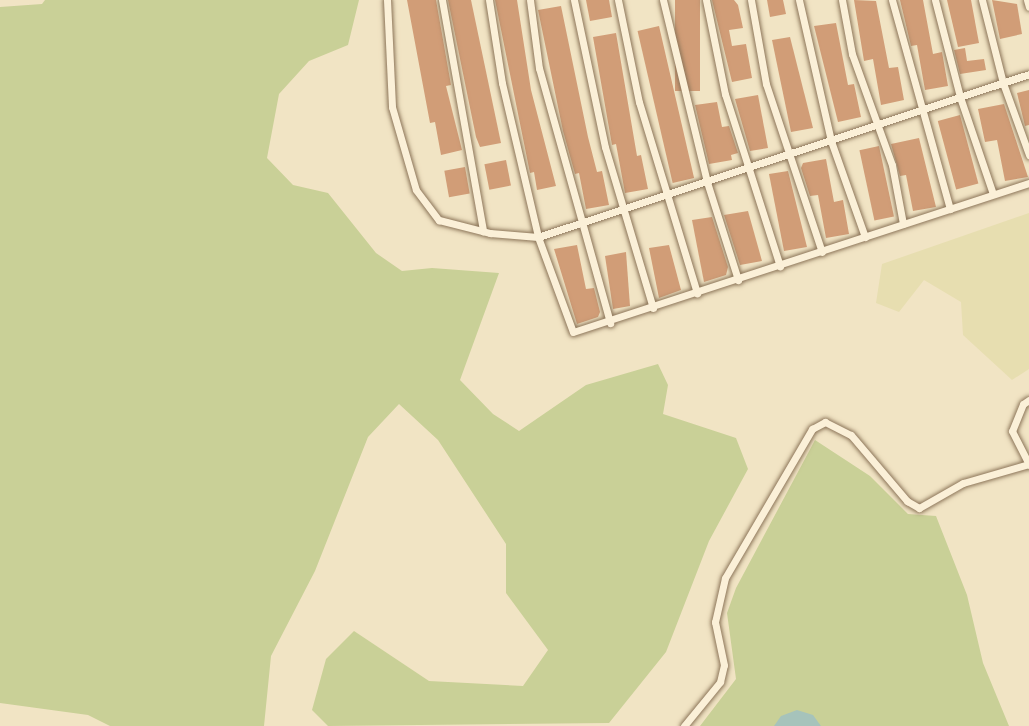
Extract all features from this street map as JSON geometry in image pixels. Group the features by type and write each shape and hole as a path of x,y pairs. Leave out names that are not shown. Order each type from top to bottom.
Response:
{"lane":[{"path":"387,0 392,107 416,190 439,220 483,231 538,237 1029,74"},
{"path":"442,0 483,231"},
{"path":"489,0 502,83 538,237 573,331 610,323 1029,183"},
{"path":"530,0 539,68 610,323"},
{"path":"574,0 622,209 653,308"},
{"path":"618,0 639,102 665,195 698,293"},
{"path":"663,0 707,182 738,280"},
{"path":"706,0 725,94 746,169 780,265"},
{"path":"751,0 766,84 822,251"},
{"path":"799,0 831,141 864,237"},
{"path":"842,0 852,54 892,165 903,224"},
{"path":"891,0 920,111 950,209"},
{"path":"935,0 960,97 993,194"},
{"path":"982,0 1003,83 1029,155"},
{"path":"1027,0 1029,7"},
{"path":"684,726 720,682 724,664 715,622 725,578 812,429 825,422 851,435 907,500 919,508 963,483 1029,465 1012,431 1023,404 1029,400"}],"shaded area":[{"path":"1029,213 1029,369 1012,380 963,335 961,302 924,280 899,312 876,303 882,264"}],"green space":[{"path":"45,0 359,0 348,45 309,61 279,94 267,158 293,185 328,193 376,253 402,271 432,268 499,273 460,380 493,414 519,431 586,385 658,364 668,385 663,414 736,438 748,469 709,541 666,652 609,723 328,726 312,710 326,659 354,631 429,681 523,686 548,650 506,593 506,544 438,440 399,404 368,437 315,571 271,656 264,726 110,726 88,715 0,703 0,7 42,4"},
{"path":"815,440 870,476 908,514 936,516 967,595 983,663 1009,726 700,726 736,679 727,613 736,588"}],"water":[{"path":"797,710 813,715 821,726 774,726 781,716"}],"building":[{"path":"407,0 436,0 451,85 446,86 462,150 441,155 435,122 430,123"},
{"path":"448,0 471,0 501,143 480,147 476,137"},
{"path":"495,0 517,0 531,90 556,186 537,190 534,172 530,173"},
{"path":"586,0 609,0 612,17 590,21"},
{"path":"675,0 700,0 700,91 675,91"},
{"path":"712,0 734,0 738,5 743,28 729,30 732,46 746,44 752,78 732,82"},
{"path":"767,0 783,0 786,14 770,17"},
{"path":"854,0 876,1 889,68 898,67 904,100 881,105 873,59 864,61"},
{"path":"900,0 923,0 933,54 942,52 948,86 925,90 917,45 911,46"},
{"path":"947,0 971,0 979,43 958,47"},
{"path":"992,0 1017,4 1022,34 1000,39"},
{"path":"561,6 588,137 597,172 602,171 609,205 586,209 579,173 575,174 563,131 538,10"},
{"path":"836,23 848,85 854,84 861,117 838,122 814,26"},
{"path":"659,26 694,178 673,183 638,31"},
{"path":"616,33 637,156 641,155 648,189 625,193 616,144 612,145 593,37"},
{"path":"790,37 813,128 791,132 772,40"},
{"path":"965,48 967,61 984,59 986,70 960,74 954,50"},
{"path":"1029,90 1029,125 1025,126 1017,93"},
{"path":"758,95 768,148 750,151 735,99"},
{"path":"717,102 722,127 729,126 738,153 731,155 732,160 709,164 695,105"},
{"path":"1004,104 1028,177 1005,181 997,140 985,142 978,109"},
{"path":"960,115 978,184 956,190 938,121"},
{"path":"919,138 936,207 913,211 906,175 900,176 891,144"},
{"path":"879,146 894,216 874,221 859,150"},
{"path":"826,159 834,202 843,200 849,234 826,238 818,195 810,196 801,168 803,163"},
{"path":"506,160 511,186 489,190 484,164"},
{"path":"465,167 470,194 449,197 444,171"},
{"path":"788,171 807,247 784,251 769,174"},
{"path":"748,211 762,261 740,265 724,215"},
{"path":"712,217 728,267 726,275 704,282 692,220"},
{"path":"577,245 586,289 594,288 600,312 598,317 577,324 554,249"},
{"path":"669,245 681,290 659,298 649,248"},
{"path":"626,252 630,306 613,309 605,256"}]}
